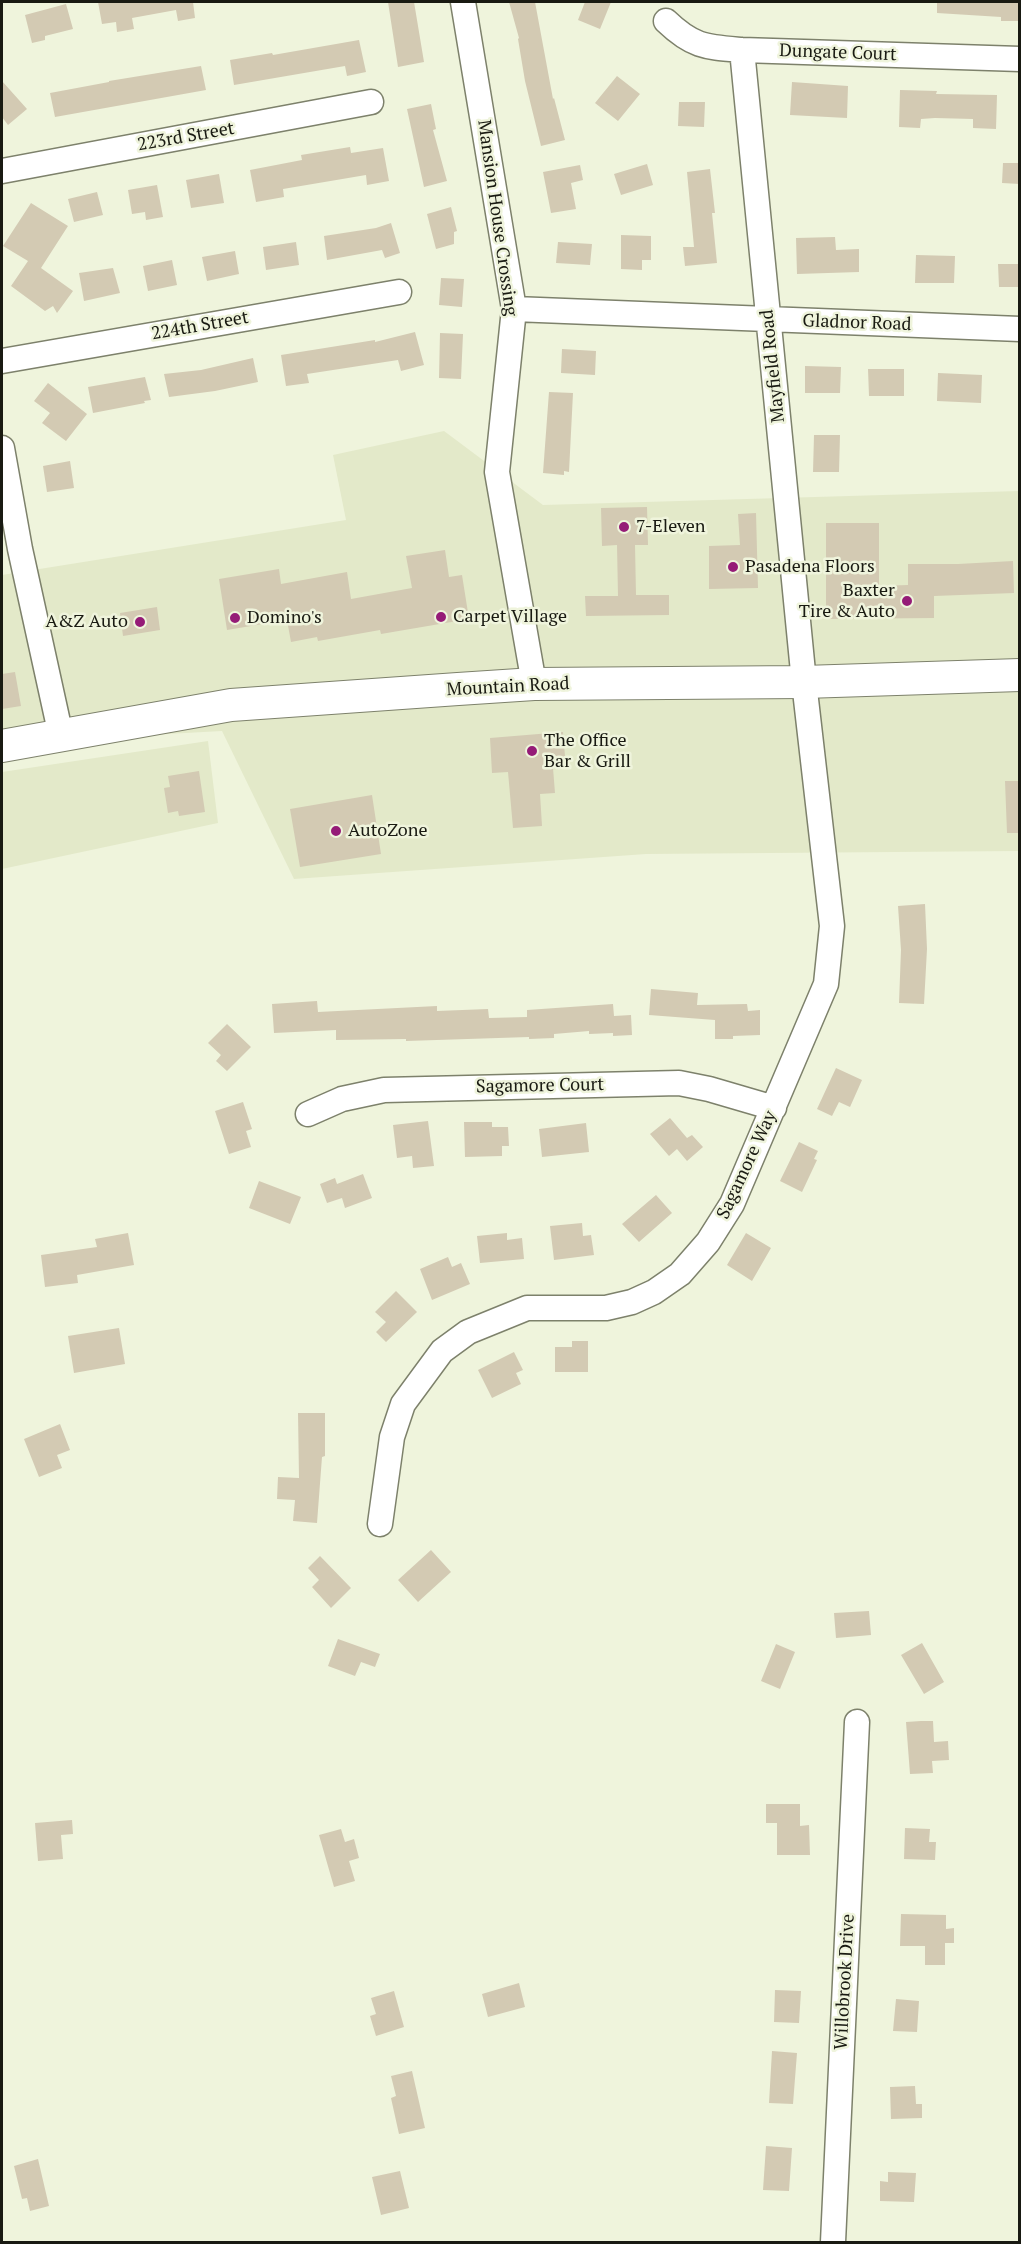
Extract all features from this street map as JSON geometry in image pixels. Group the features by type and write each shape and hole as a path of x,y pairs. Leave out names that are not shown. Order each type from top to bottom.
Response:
{"main road":[{"name":"Mountain Road","path":"2,746 231,705 534,684 804,682 1020,675"}],"street":[{"name":"Mansion House Crossing","path":"464,2 514,309 497,472 534,684"},
{"name":"Dungate Court","path":"666,21 684,37 704,46 742,50 1020,59"},
{"name":"Mayfield Road","path":"742,50 804,682"},
{"name":"223rd Street","path":"2,171 371,102"},
{"name":"224th Street","path":"2,361 399,291"},
{"name":"Gladnor Road","path":"514,309 1020,329"},
{"path":"2,448 11,551 62,736"},
{"name":"Sagamore Way","path":"380,1524 392,1437 403,1404 442,1351 468,1332 527,1308 606,1308 632,1302 654,1292 680,1274 708,1242 732,1204 826,984 832,926 804,682"},
{"name":"Sagamore Court","path":"308,1114 342,1099 384,1090 679,1083 709,1089 774,1108"},
{"name":"Willobrook Drive","path":"833,2242 857,1722"}],"shaded area":[{"path":"444,431 543,505 1019,491 1019,851 646,854 294,879 222,731 2,743 2,575 346,520 333,455"},
{"path":"208,741 218,823 2,869 2,772"}],"building":[{"path":"98,2 193,2 195,18 178,21 176,10 132,18 134,29 117,32 116,22 102,24"},
{"path":"388,2 414,2 424,62 398,67"},
{"path":"509,2 535,2 553,99 565,140 541,146 525,81 519,38"},
{"path":"585,2 611,2 600,29 578,20"},
{"path":"937,2 1020,2 1020,21 1001,21 1001,17 937,13"},
{"path":"66,4 73,29 45,36 45,40 32,43 25,15"},
{"path":"359,40 366,72 347,76 345,66 234,85 230,60"},
{"path":"201,66 206,90 55,117 50,93"},
{"path":"617,76 640,94 618,121 595,103"},
{"path":"2,81 27,109 8,125 2,117"},
{"path":"792,82 848,86 847,118 790,115"},
{"path":"900,90 937,91 936,94 997,95 996,129 973,128 973,119 935,118 921,119 920,128 899,127"},
{"path":"679,102 705,102 704,127 678,126"},
{"path":"431,104 436,129 433,130 447,181 424,187 407,109"},
{"path":"350,147 351,153 383,148 389,181 367,185 366,175 283,189 284,197 256,202 250,170 302,160 301,155"},
{"path":"1003,163 1020,163 1020,184 1002,183"},
{"path":"647,164 653,185 621,195 614,174"},
{"path":"580,165 583,180 571,183 576,209 551,213 543,172"},
{"path":"710,169 717,263 685,266 683,247 694,247 687,172"},
{"path":"219,174 224,203 191,208 186,180"},
{"path":"157,185 163,217 146,220 145,212 132,214 128,190"},
{"path":"97,192 103,215 74,222 68,199"},
{"path":"31,203 68,226 41,268 73,291 57,313 53,306 45,311 11,286 28,261 3,246"},
{"path":"451,207 457,231 454,232 454,244 436,249 427,214"},
{"path":"391,223 400,253 385,258 382,250 327,260 324,236 376,228"},
{"path":"621,235 651,236 651,260 642,260 642,270 621,269"},
{"path":"835,237 836,250 859,249 859,272 797,274 796,238"},
{"path":"296,242 299,265 266,270 263,247"},
{"path":"558,242 592,244 590,265 556,263"},
{"path":"235,251 239,274 207,281 202,257"},
{"path":"916,255 955,256 954,283 915,283"},
{"path":"172,260 177,285 148,291 143,266"},
{"path":"998,264 1020,264 1020,287 999,287"},
{"path":"113,268 120,293 84,301 79,273"},
{"path":"441,278 464,279 462,307 439,305"},
{"path":"415,332 424,365 401,371 398,360 307,374 309,383 286,386 281,355 375,340 375,342"},
{"path":"440,333 463,334 461,379 439,378"},
{"path":"562,349 596,351 595,375 561,373"},
{"path":"253,358 258,382 169,397 164,374 201,370"},
{"path":"805,366 841,367 840,393 805,393"},
{"path":"868,369 904,369 904,396 869,396"},
{"path":"938,373 982,375 981,403 937,401"},
{"path":"145,377 151,400 93,413 88,387"},
{"path":"48,383 87,414 66,441 42,423 50,413 34,401"},
{"path":"549,392 573,393 569,472 564,471 564,475 543,473"},
{"path":"814,435 840,435 839,472 813,472"},
{"path":"70,461 74,488 47,492 43,466"},
{"path":"647,507 648,545 635,545 636,595 669,595 669,615 586,616 585,596 618,596 617,545 602,546 601,508"},
{"name":"Pasadena Floors","path":"756,513 758,588 709,589 709,546 740,545 738,514"},
{"path":"826,523 879,523 879,586 908,585 908,564 1013,561 1014,593 934,596 934,618 826,619"},
{"path":"445,550 449,577 462,575 469,619 381,634 380,630 318,641 317,637 291,642 287,620 227,630 219,579 279,569 281,584 347,572 351,599 412,588 406,556"},
{"name":"A&Z Auto","path":"157,607 160,630 123,636 120,613"},
{"path":"15,672 21,706 2,709 2,674"},
{"path":"563,732 566,768 553,768 555,793 540,794 542,826 513,828 508,772 492,773 490,738"},
{"path":"199,771 205,812 179,816 178,811 168,813 164,788 170,787 168,776"},
{"path":"1005,781 1020,781 1020,833 1007,833"},
{"name":"AutoZone","path":"372,795 381,854 300,867 290,809"},
{"path":"925,904 927,949 924,1004 899,1003 901,950 898,906"},
{"path":"651,989 698,993 697,1005 747,1004 748,1011 760,1010 760,1035 715,1039 715,1020 649,1015"},
{"path":"317,1001 318,1012 437,1006 437,1011 488,1009 489,1018 527,1017 527,1010 613,1004 614,1016 631,1015 632,1035 589,1034 589,1031 554,1034 554,1038 406,1041 406,1039 336,1040 336,1030 274,1033 272,1004"},
{"path":"227,1024 251,1047 227,1071 216,1061 221,1055 208,1043"},
{"path":"836,1068 862,1080 850,1107 839,1102 832,1116 817,1109"},
{"path":"243,1102 252,1129 246,1131 251,1147 229,1154 215,1111"},
{"path":"670,1118 687,1138 692,1135 703,1147 687,1161 677,1149 669,1156 650,1134"},
{"path":"428,1121 434,1166 413,1168 412,1156 397,1158 393,1125"},
{"path":"464,1122 492,1122 492,1127 508,1127 509,1146 502,1146 502,1156 465,1157"},
{"path":"586,1123 589,1152 542,1157 539,1129"},
{"path":"799,1142 818,1151 814,1159 817,1160 802,1192 780,1181"},
{"path":"363,1174 372,1198 345,1208 342,1198 327,1203 320,1184 335,1178 337,1184"},
{"path":"259,1181 301,1197 290,1224 249,1208"},
{"path":"656,1195 672,1213 639,1242 622,1224"},
{"path":"582,1223 583,1236 591,1235 594,1255 554,1260 550,1226"},
{"path":"128,1233 134,1265 77,1275 78,1283 45,1287 41,1255 97,1247 95,1239"},
{"path":"507,1233 507,1240 522,1238 524,1259 480,1263 477,1236"},
{"path":"746,1233 771,1248 752,1281 727,1265"},
{"path":"448,1257 452,1267 461,1263 470,1284 432,1300 420,1269"},
{"path":"396,1291 417,1312 386,1342 376,1332 386,1322 375,1312"},
{"path":"119,1328 125,1364 74,1373 68,1336"},
{"path":"572,1341 588,1341 588,1372 555,1372 555,1347 572,1347"},
{"path":"514,1352 523,1370 516,1373 521,1384 492,1398 478,1370"},
{"path":"298,1413 325,1413 325,1456 322,1457 317,1523 293,1521 295,1500 277,1499 278,1477 299,1478"},
{"path":"60,1424 70,1450 57,1455 62,1468 39,1477 24,1439"},
{"path":"431,1550 451,1572 418,1602 398,1580"},
{"path":"320,1556 351,1588 331,1608 312,1587 319,1580 308,1568"},
{"path":"869,1611 871,1635 836,1638 834,1613"},
{"path":"338,1639 380,1654 375,1667 361,1662 355,1676 328,1666"},
{"path":"922,1643 944,1682 924,1694 901,1655"},
{"path":"776,1644 795,1652 780,1689 761,1681"},
{"path":"933,1721 934,1742 948,1741 949,1760 932,1761 933,1773 910,1774 906,1722"},
{"path":"766,1804 800,1804 800,1826 809,1825 810,1855 777,1855 777,1823 766,1823"},
{"path":"72,1820 73,1834 61,1835 63,1859 38,1861 35,1823"},
{"path":"905,1828 930,1829 929,1842 936,1842 935,1860 904,1859"},
{"path":"341,1829 345,1842 354,1839 359,1858 349,1861 355,1881 334,1887 319,1835"},
{"path":"901,1914 946,1915 946,1929 954,1928 954,1943 945,1943 945,1965 925,1965 925,1946 900,1946"},
{"path":"519,1983 525,2007 488,2017 482,1994"},
{"path":"775,1990 801,1991 799,2023 774,2022"},
{"path":"394,1991 404,2027 376,2036 370,2016 376,2014 371,1998"},
{"path":"896,1999 919,2001 917,2032 893,2031"},
{"path":"772,2051 797,2053 793,2104 769,2103"},
{"path":"412,2071 425,2128 399,2134 391,2098 396,2096 391,2076"},
{"path":"915,2086 916,2104 922,2104 922,2118 891,2119 890,2087"},
{"path":"766,2146 792,2148 789,2191 763,2190"},
{"path":"38,2159 49,2206 30,2211 27,2198 22,2199 14,2166"},
{"path":"400,2171 409,2208 381,2215 372,2177"},
{"path":"888,2172 916,2173 914,2202 880,2201 880,2181 888,2182"}],"place":[{"name":"7-Eleven","path":"624,527"},
{"name":"Pasadena Floors","path":"733,567"},
{"name":"Baxter Tire & Auto","path":"907,601"},
{"name":"Carpet Village","path":"441,617"},
{"name":"Domino's","path":"235,618"},
{"name":"A&Z Auto","path":"140,622"},
{"name":"The Office Bar & Grill","path":"532,751"},
{"name":"AutoZone","path":"336,831"}]}
